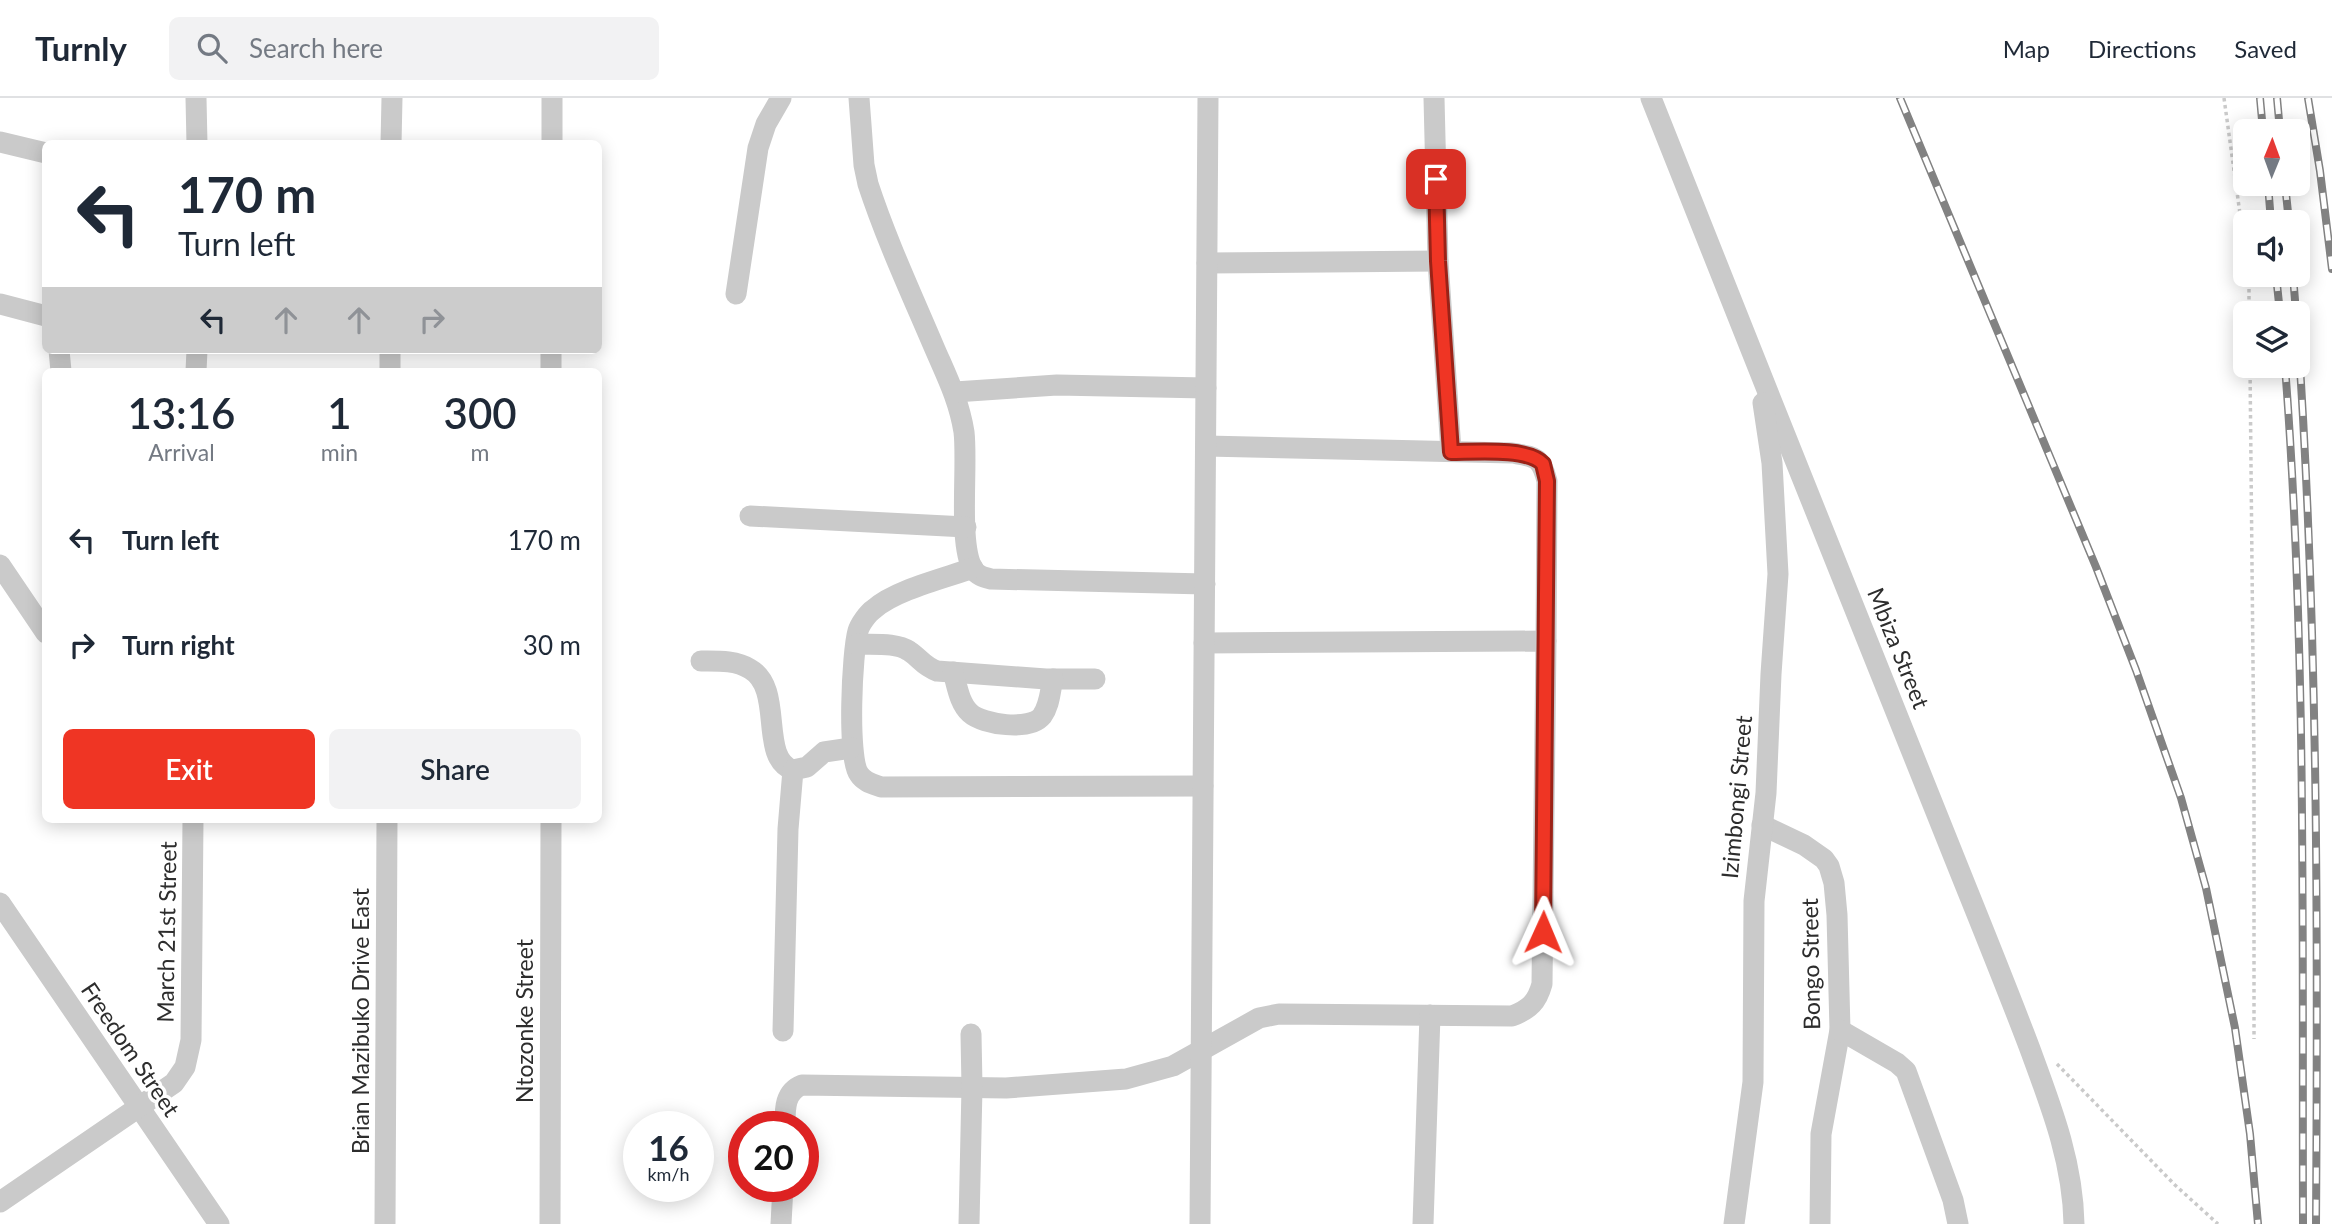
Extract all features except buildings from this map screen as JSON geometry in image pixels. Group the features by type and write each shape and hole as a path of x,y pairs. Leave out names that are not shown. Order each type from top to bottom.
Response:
{"street":[{"path":"196,98 197,140"},
{"path":"391,98 391,140"},
{"path":"552,98 552,140"},
{"path":"736,293 758,148 773,107 780,98"},
{"path":"859,98 868,184 955,392 966,447 966,548 973,568 980,577 991,579 1205,584"},
{"path":"1200,1224 1209,98"},
{"path":"1434,98 1438,261 1451,452"},
{"name":"Mbiza Street","path":"1651,98 2046,1092 2058,1125 2068,1168 2074,1224"},
{"path":"0,142 42,152"},
{"path":"1207,263 1438,261"},
{"path":"0,304 42,315"},
{"name":"Izimbongi Street","path":"1734,1224 1753,1082 1754,901 1766,793 1778,574 1772,463 1759,374"},
{"path":"955,392 1057,385 1206,388"},
{"path":"785,1111 785,1104 791,1093 803,1085 1006,1088 1126,1079 1173,1066 1259,1018 1279,1014 1512,1016 1528,1010 1539,996 1542,984 1546,641 1547,481 1543,464 1533,457 1512,453 1206,446"},
{"path":"750,516 966,527"},
{"path":"0,565 42,627"},
{"path":"973,568 892,597 873,609 859,628 851,748 857,772 865,781 881,787 1203,786"},
{"path":"1204,643 1546,641"},
{"path":"857,644 892,646 908,650 927,667 937,671 1053,679 1095,679"},
{"path":"701,662 721,661 752,669 768,694 781,763 793,771 807,767 824,752 851,748"},
{"path":"953,672 963,705 970,713 979,719 1010,725 1040,718 1047,706 1053,679"},
{"path":"783,1031 788,830 793,771"},
{"name":"March 21st Street","path":"0,1202 179,1078 190,1052 193,823"},
{"name":"Brian Mazibuko Drive East","path":"385,1224 387,823"},
{"name":"Ntozonke Street","path":"550,1224 551,823"},
{"name":"Bongo Street","path":"1762,825 1804,845 1824,859 1834,883 1840,1030 1821,1134 1820,1224"},
{"name":"Freedom Street","path":"0,903 219,1224"},
{"path":"1423,1224 1430,1015"},
{"path":"1840,1030 1906,1071 1958,1224"},
{"path":"968,1224 971,1034"},
{"path":"781,1224 782,1202"}],"path":[{"path":"2224,98 2239,210"},
{"path":"2250,378 2254,1040"},
{"path":"2051,1058 2175,1185 2218,1224"}],"railway":[{"path":"1900,98 2096,567 2181,798 2206,888 2235,1028 2250,1134 2258,1224"},
{"path":"2260,98 2262,119"},
{"path":"2277,98 2279,119"},
{"path":"2308,98 2332,269"},
{"path":"2269,196 2270,210"},
{"path":"2286,196 2288,210"},
{"path":"2277,287 2279,301"},
{"path":"2294,287 2295,301"},
{"path":"2286,378 2300,687 2303,1224"},
{"path":"2301,378 2313,669 2317,1002 2316,1224"}],"route":[{"path":"1436,179 1438,261 1451,452 1512,453 1533,457 1543,464 1547,481 1543,932"}]}
